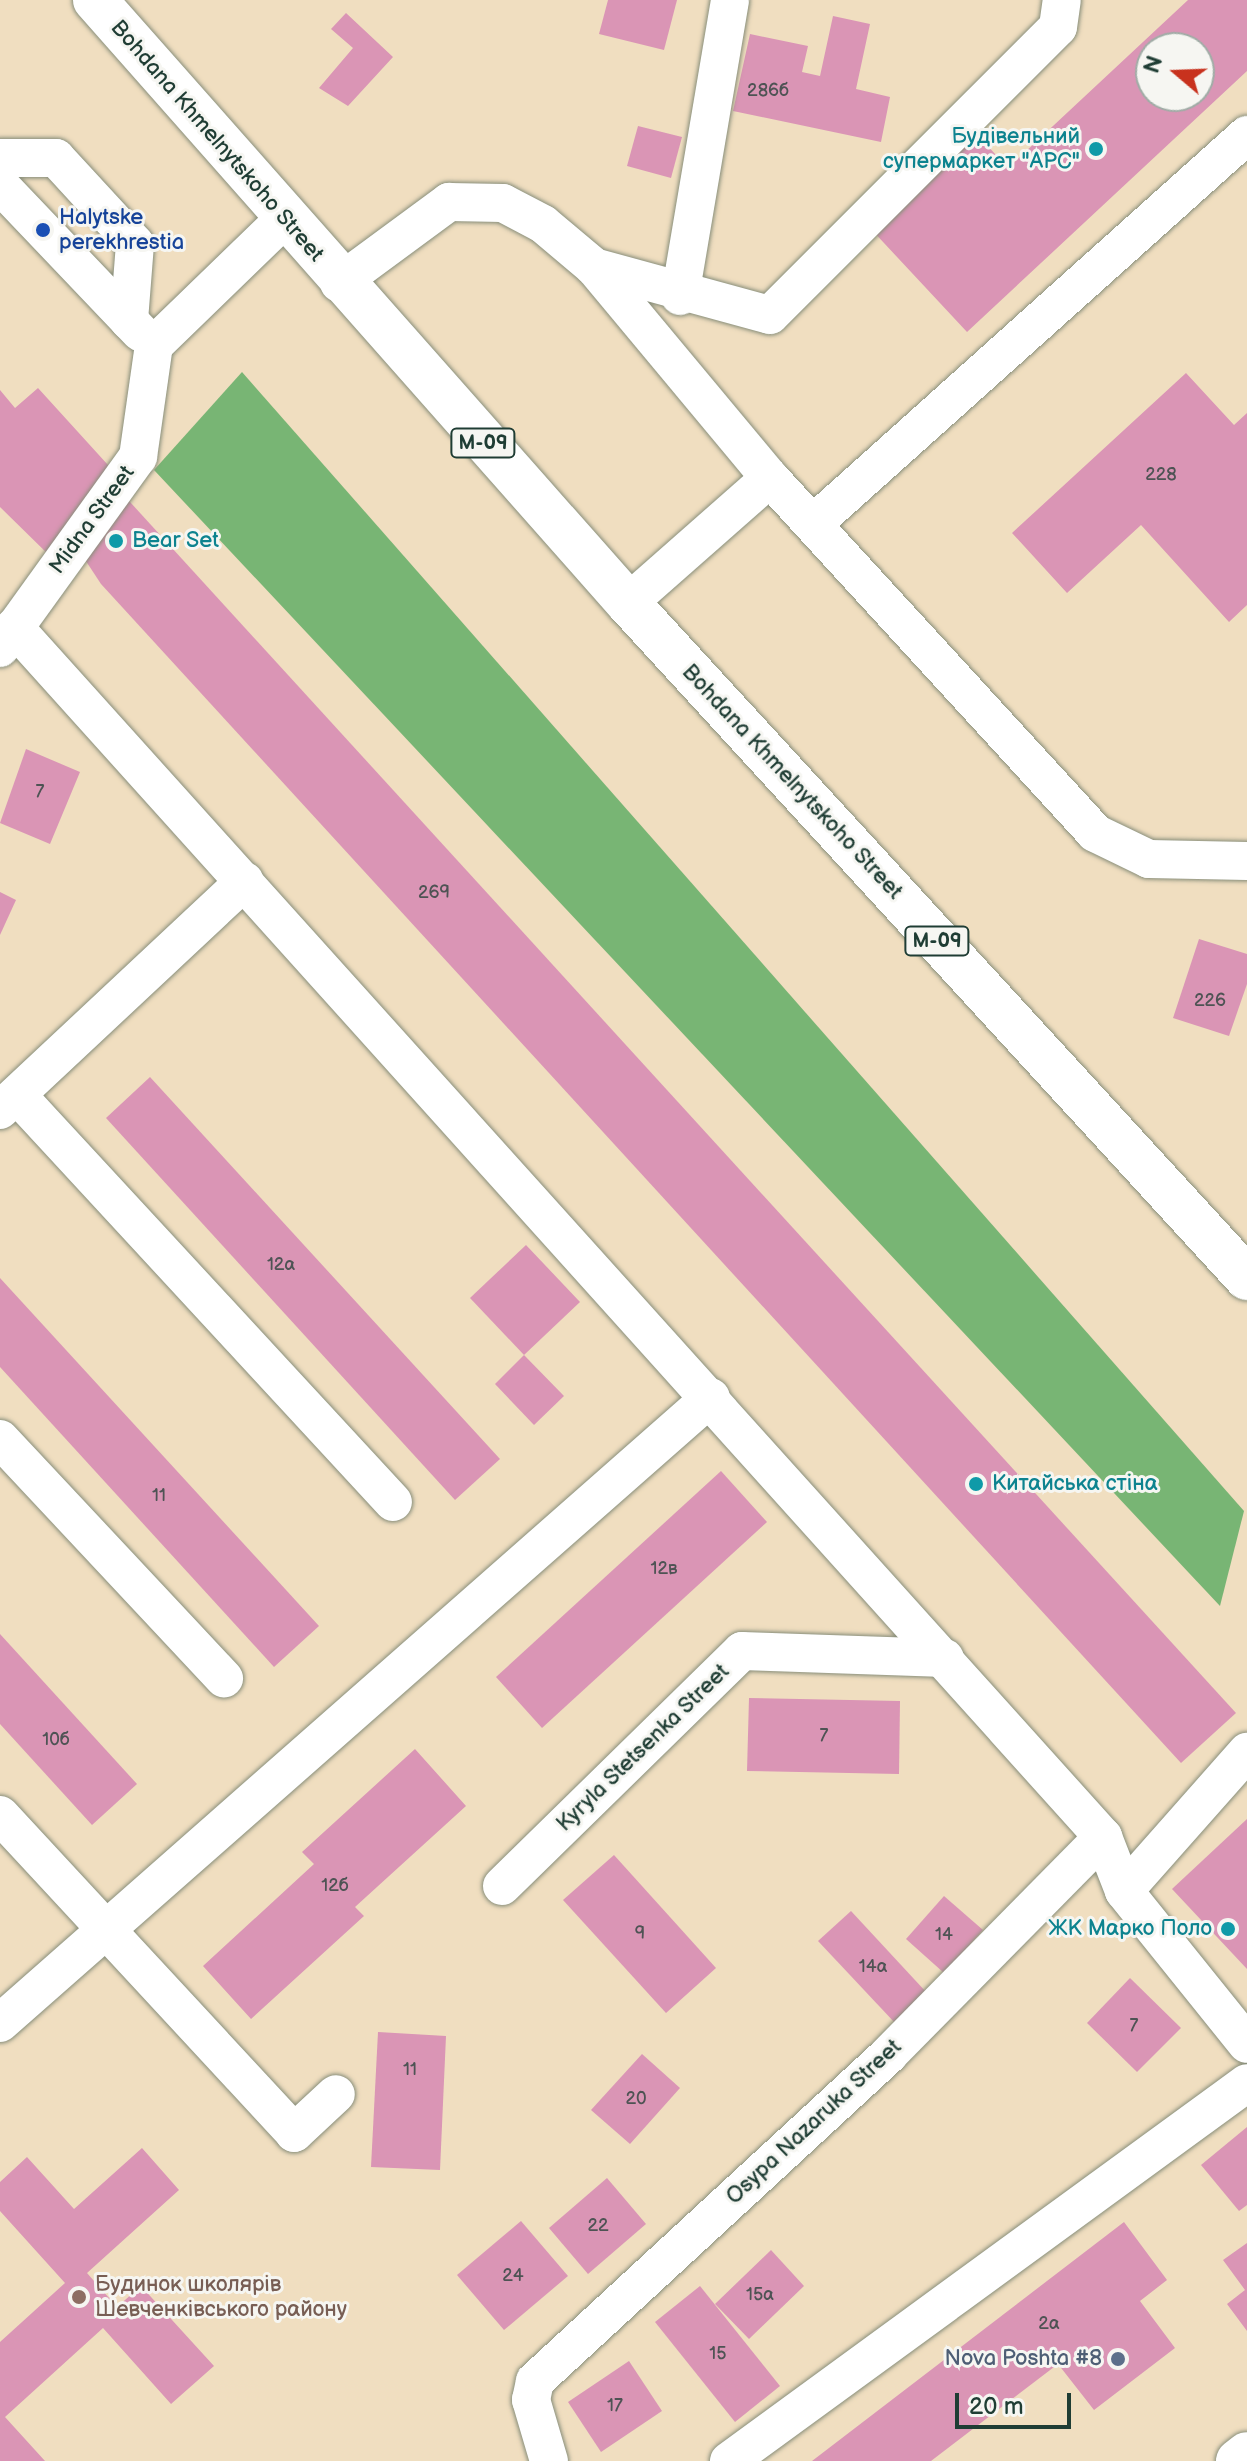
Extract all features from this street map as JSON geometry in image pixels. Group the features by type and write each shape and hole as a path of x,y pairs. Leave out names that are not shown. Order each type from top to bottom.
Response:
{"main road":[{"name":"Bohdana Khmelnytskoho Street","path":"95,0 339,283 1247,1278"},
{"path":"1238,2461 1247,2454"}],"street":[{"path":"680,296 730,0"},
{"path":"594,267 680,296 770,315 1058,27 1062,0"},
{"path":"813,524 1247,135"},
{"name":"Midna Street","path":"0,158 56,158 135,244 141,333 138,457 7,638 245,881 1103,1837"},
{"path":"0,185 141,333 285,218"},
{"name":"Bohdana Khmelnytskoho Street","path":"339,283 449,202 503,203 543,224 594,267 770,478 1095,833 1149,859 1247,861"},
{"path":"628,603 770,478"},
{"path":"245,881 9,1102 393,1502"},
{"path":"0,2023 103,1928 711,1397"},
{"path":"0,1439 224,1678"},
{"name":"Kyryla Stetsenka Street","path":"502,1886 742,1651 945,1658"},
{"path":"1124,1891 1247,1752"},
{"path":"0,1815 294,2133 336,2094"},
{"path":"1103,1837 1124,1891 1247,2044"},
{"name":"Osypa Nazaruka Street","path":"549,2461 531,2400 535,2381 889,2054 1103,1837"},
{"path":"729,2461 1247,2083"}],"green space":[{"path":"242,372 1244,1511 1220,1606 154,470"}],"building":[{"path":"608,0 677,0 664,50 599,34"},
{"name":"Будівельний супермаркет \"АРС\"","path":"1188,0 1247,0 1247,71 1215,101 1215,32 1154,32"},
{"path":"346,13 393,57 348,106 319,88 353,48 331,29"},
{"path":"833,16 870,24 856,89 890,97 881,142 733,111 750,34 808,46 802,72 820,76"},
{"name":"Будівельний супермаркет \"АРС\"","path":"1135,49 1135,112 1203,112 967,332 870,228 973,130 1008,168"},
{"path":"638,126 682,137 671,178 627,166"},
{"path":"1186,373 1234,425 1247,413 1247,605 1229,622 1141,525 1067,593 1012,533"},
{"path":"38,388 118,476 54,560 0,507 0,390 15,408"},
{"path":"120,491 1236,1713 1181,1763 101,584 78,549"},
{"path":"26,749 80,772 50,844 0,823"},
{"path":"0,892 16,900 0,935"},
{"path":"1199,939 1247,954 1247,984 1229,1036 1173,1018"},
{"path":"150,1077 500,1459 455,1500 106,1118"},
{"path":"526,1245 580,1302 524,1355 470,1298"},
{"path":"0,1278 319,1626 274,1667 0,1367"},
{"path":"524,1355 564,1396 534,1425 495,1384"},
{"path":"721,1471 767,1522 542,1728 496,1677"},
{"path":"0,1634 137,1784 92,1825 0,1724"},
{"path":"749,1698 900,1701 899,1774 747,1771"},
{"path":"415,1749 466,1806 355,1907 364,1916 251,2019 203,1966 314,1864 302,1852"},
{"name":"ЖК Марко Поло","path":"1247,1819 1247,1969 1172,1889"},
{"path":"614,1855 716,1968 666,2013 563,1900"},
{"path":"944,1896 983,1930 944,1973 906,1939"},
{"path":"851,1911 927,1993 895,2023 818,1941"},
{"path":"1130,1978 1181,2028 1137,2072 1087,2023"},
{"path":"378,2032 446,2036 440,2170 371,2167"},
{"path":"642,2054 680,2088 630,2144 591,2110"},
{"path":"1247,2127 1247,2205 1239,2211 1201,2165"},
{"name":"Будинок школярів Шевченківського району","path":"142,2148 179,2190 87,2273 117,2307 141,2286 214,2366 171,2404 103,2328 5,2417 45,2461 0,2461 0,2342 65,2283 0,2211 0,2182 27,2157 74,2209"},
{"path":"607,2178 646,2224 588,2274 549,2228"},
{"path":"521,2221 568,2276 504,2330 457,2275"},
{"path":"1124,2222 1167,2280 1140,2301 1175,2348 1094,2410 1058,2364 931,2461 812,2461"},
{"path":"1247,2243 1247,2331 1227,2304 1245,2290 1223,2260"},
{"path":"771,2250 804,2286 749,2339 715,2304"},
{"path":"700,2286 780,2386 735,2422 655,2322"},
{"path":"629,2361 662,2411 601,2452 568,2402"}],"place":[{"name":"Будівельний супермаркет \"АРС\"","path":"1096,149"},
{"name":"Halytske perekhrestia","path":"43,230"},
{"name":"Bear Set","path":"116,541"},
{"name":"Китайська стіна","path":"976,1484"},
{"name":"ЖК Марко Поло","path":"1228,1929"},
{"name":"Будинок школярів Шевченківського району","path":"79,2297"},
{"name":"Nova Poshta #8","path":"1118,2359"}]}
